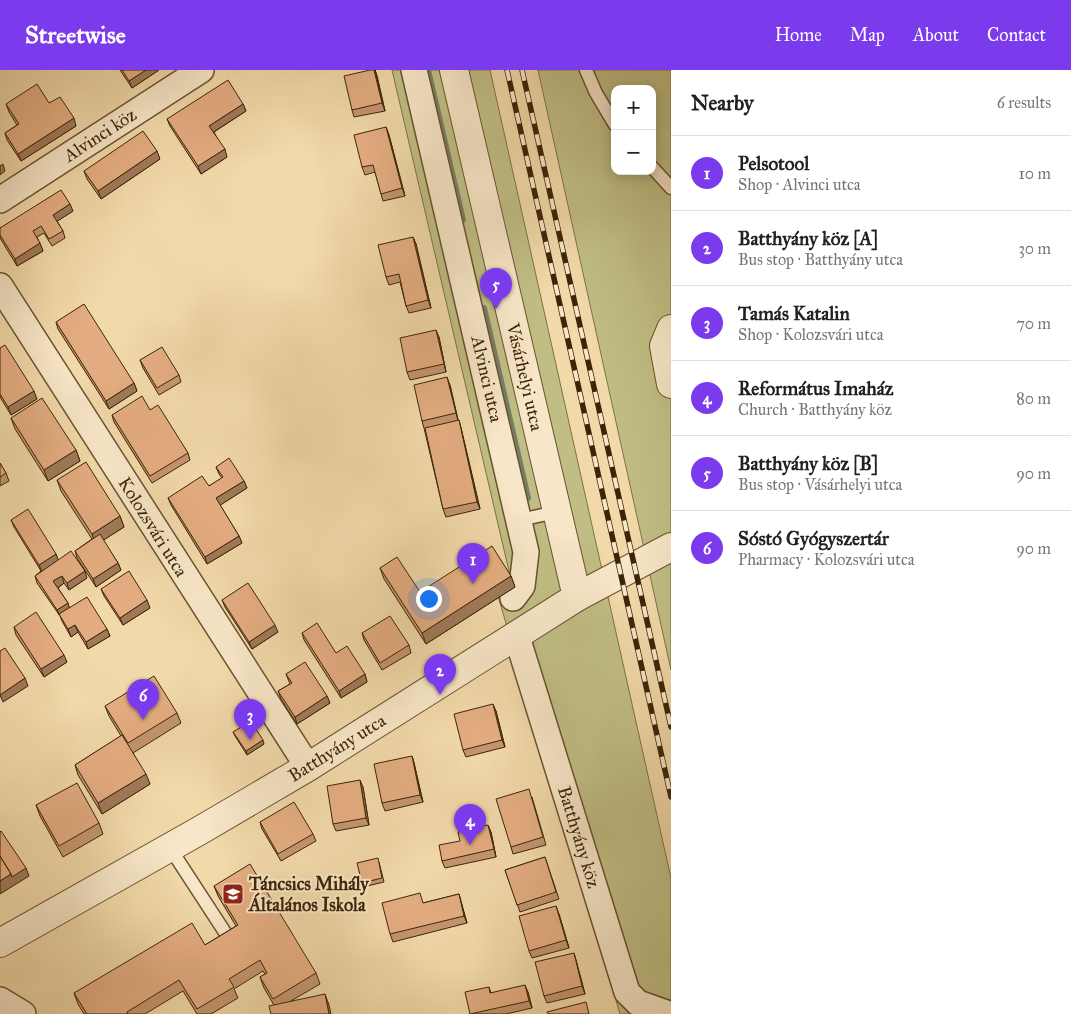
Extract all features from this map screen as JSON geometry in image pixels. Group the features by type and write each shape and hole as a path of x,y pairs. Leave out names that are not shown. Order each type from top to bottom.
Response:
{"street":[{"name":"Alvinci köz","path":"0,200 201,70"},
{"name":"Alvinci utca","path":"414,70 520,520 526,552 522,586 513,598"},
{"name":"Vásárhelyi utca","path":"454,70 577,597"},
{"name":"Kolozsvári utca","path":"0,286 308,767"},
{"path":"671,328 664,346 671,375"},
{"name":"Batthyány utca","path":"0,943 170,848 308,767 577,597 671,547"},
{"name":"Batthyány köz","path":"517,636 627,992 638,1003 669,1014"},
{"path":"0,1000 23,1014"}],"lane":[{"path":"586,70 600,101 611,118"},
{"path":"656,171 671,188"},
{"path":"520,520 556,512"},
{"path":"170,848 228,937"}],"shaded area":[{"path":"392,70 490,70 671,878 671,1014 620,1014 498,596 512,584"},
{"path":"538,70 671,70 671,670"}],"building":[{"path":"122,70 146,70 129,81"},
{"path":"374,70 382,103 352,110 344,76"},
{"path":"228,80 243,104 209,126 225,149 198,166 167,119"},
{"path":"37,84 49,103 60,97 74,118 18,154 5,133 19,124 6,104"},
{"path":"386,127 402,188 381,194 373,165 362,167 354,135"},
{"path":"143,131 157,151 98,191 84,171"},
{"path":"61,190 70,204 53,215 63,231 49,239 41,226 33,231 40,243 15,259 0,235 0,228"},
{"path":"413,237 428,300 406,306 399,274 386,277 378,245"},
{"path":"84,304 134,383 106,401 56,322"},
{"path":"436,330 444,364 407,372 400,338"},
{"path":"5,345 34,391 8,407 0,394 0,348"},
{"path":"162,347 179,375 157,388 140,360"},
{"path":"447,377 456,413 422,421 414,385"},
{"path":"142,396 150,410 158,405 188,453 150,476 112,415"},
{"path":"42,398 76,450 44,470 11,418"},
{"path":"459,420 477,502 443,509 425,428"},
{"path":"229,458 244,481 216,498 239,536 205,557 168,498 202,476 209,486 223,477 216,467"},
{"path":"86,462 120,516 92,534 57,480"},
{"path":"0,463 6,473 0,477"},
{"path":"28,509 56,554 39,565 11,520"},
{"path":"100,534 118,563 93,579 75,551"},
{"path":"492,546 511,576 422,633 380,568 397,557 420,592"},
{"path":"71,551 85,571 67,583 62,576 53,581 68,603 57,610 35,576"},
{"path":"129,571 147,600 120,618 101,589"},
{"path":"248,583 275,625 249,642 222,600"},
{"path":"87,597 107,629 86,642 75,625 68,629 59,614"},
{"path":"36,612 64,655 41,669 14,627"},
{"path":"390,616 409,645 380,663 362,633"},
{"path":"317,623 336,653 347,646 365,674 339,691 302,633"},
{"path":"5,648 25,678 0,695 0,651"},
{"path":"305,662 327,696 295,717 278,691 292,683 286,674"},
{"path":"154,676 177,713 128,743 105,706"},
{"path":"493,704 502,740 463,750 454,714"},
{"path":"251,721 263,740 246,751 233,732"},
{"path":"122,735 146,774 98,803 75,765"},
{"path":"412,756 420,795 382,803 374,764"},
{"path":"360,780 366,818 333,824 327,786"},
{"path":"77,783 99,823 59,846 36,805"},
{"path":"529,789 543,837 511,847 496,799"},
{"path":"294,802 313,834 278,854 260,822"},
{"path":"488,825 494,849 442,861 439,845 460,841 458,832"},
{"path":"1,831 26,868 12,877 0,856"},
{"path":"0,856 11,874 0,881"},
{"path":"545,857 556,892 517,905 505,870"},
{"path":"378,858 382,878 362,883 357,863"},
{"path":"250,864 316,973 273,999 260,977 267,973 260,960 229,979 234,987 197,1009 179,980 127,1012 128,1014 87,1014 74,993 192,923 205,945 238,925 214,886"},
{"path":"420,893 423,903 459,894 464,916 390,934 382,903"},
{"path":"556,906 566,940 529,951 519,916"},
{"path":"574,953 582,986 544,996 535,962"},
{"path":"525,985 529,1001 470,1014 465,992 489,987 490,993"},
{"path":"325,994 329,1014 271,1014 269,1006"},
{"path":"586,1002 589,1014 548,1014 547,1012"}],"waterway":[{"path":"428,70 463,220"},
{"path":"484,308 528,498"}],"railway":[{"path":"507,70 671,797"},
{"path":"522,70 671,727"}],"place":[{"name":"Batthyány köz [B]","path":"496,309"},
{"name":"Pelsotool","path":"473,584"},
{"name":"Batthyány köz [A]","path":"440,695"},
{"name":"Sóstó Gyógyszertár","path":"143,720"},
{"name":"Tamás Katalin","path":"250,740"},
{"name":"Református Imaház","path":"470,845"},
{"name":"Táncsics Mihály Általános Iskola","path":"233,894"}]}
